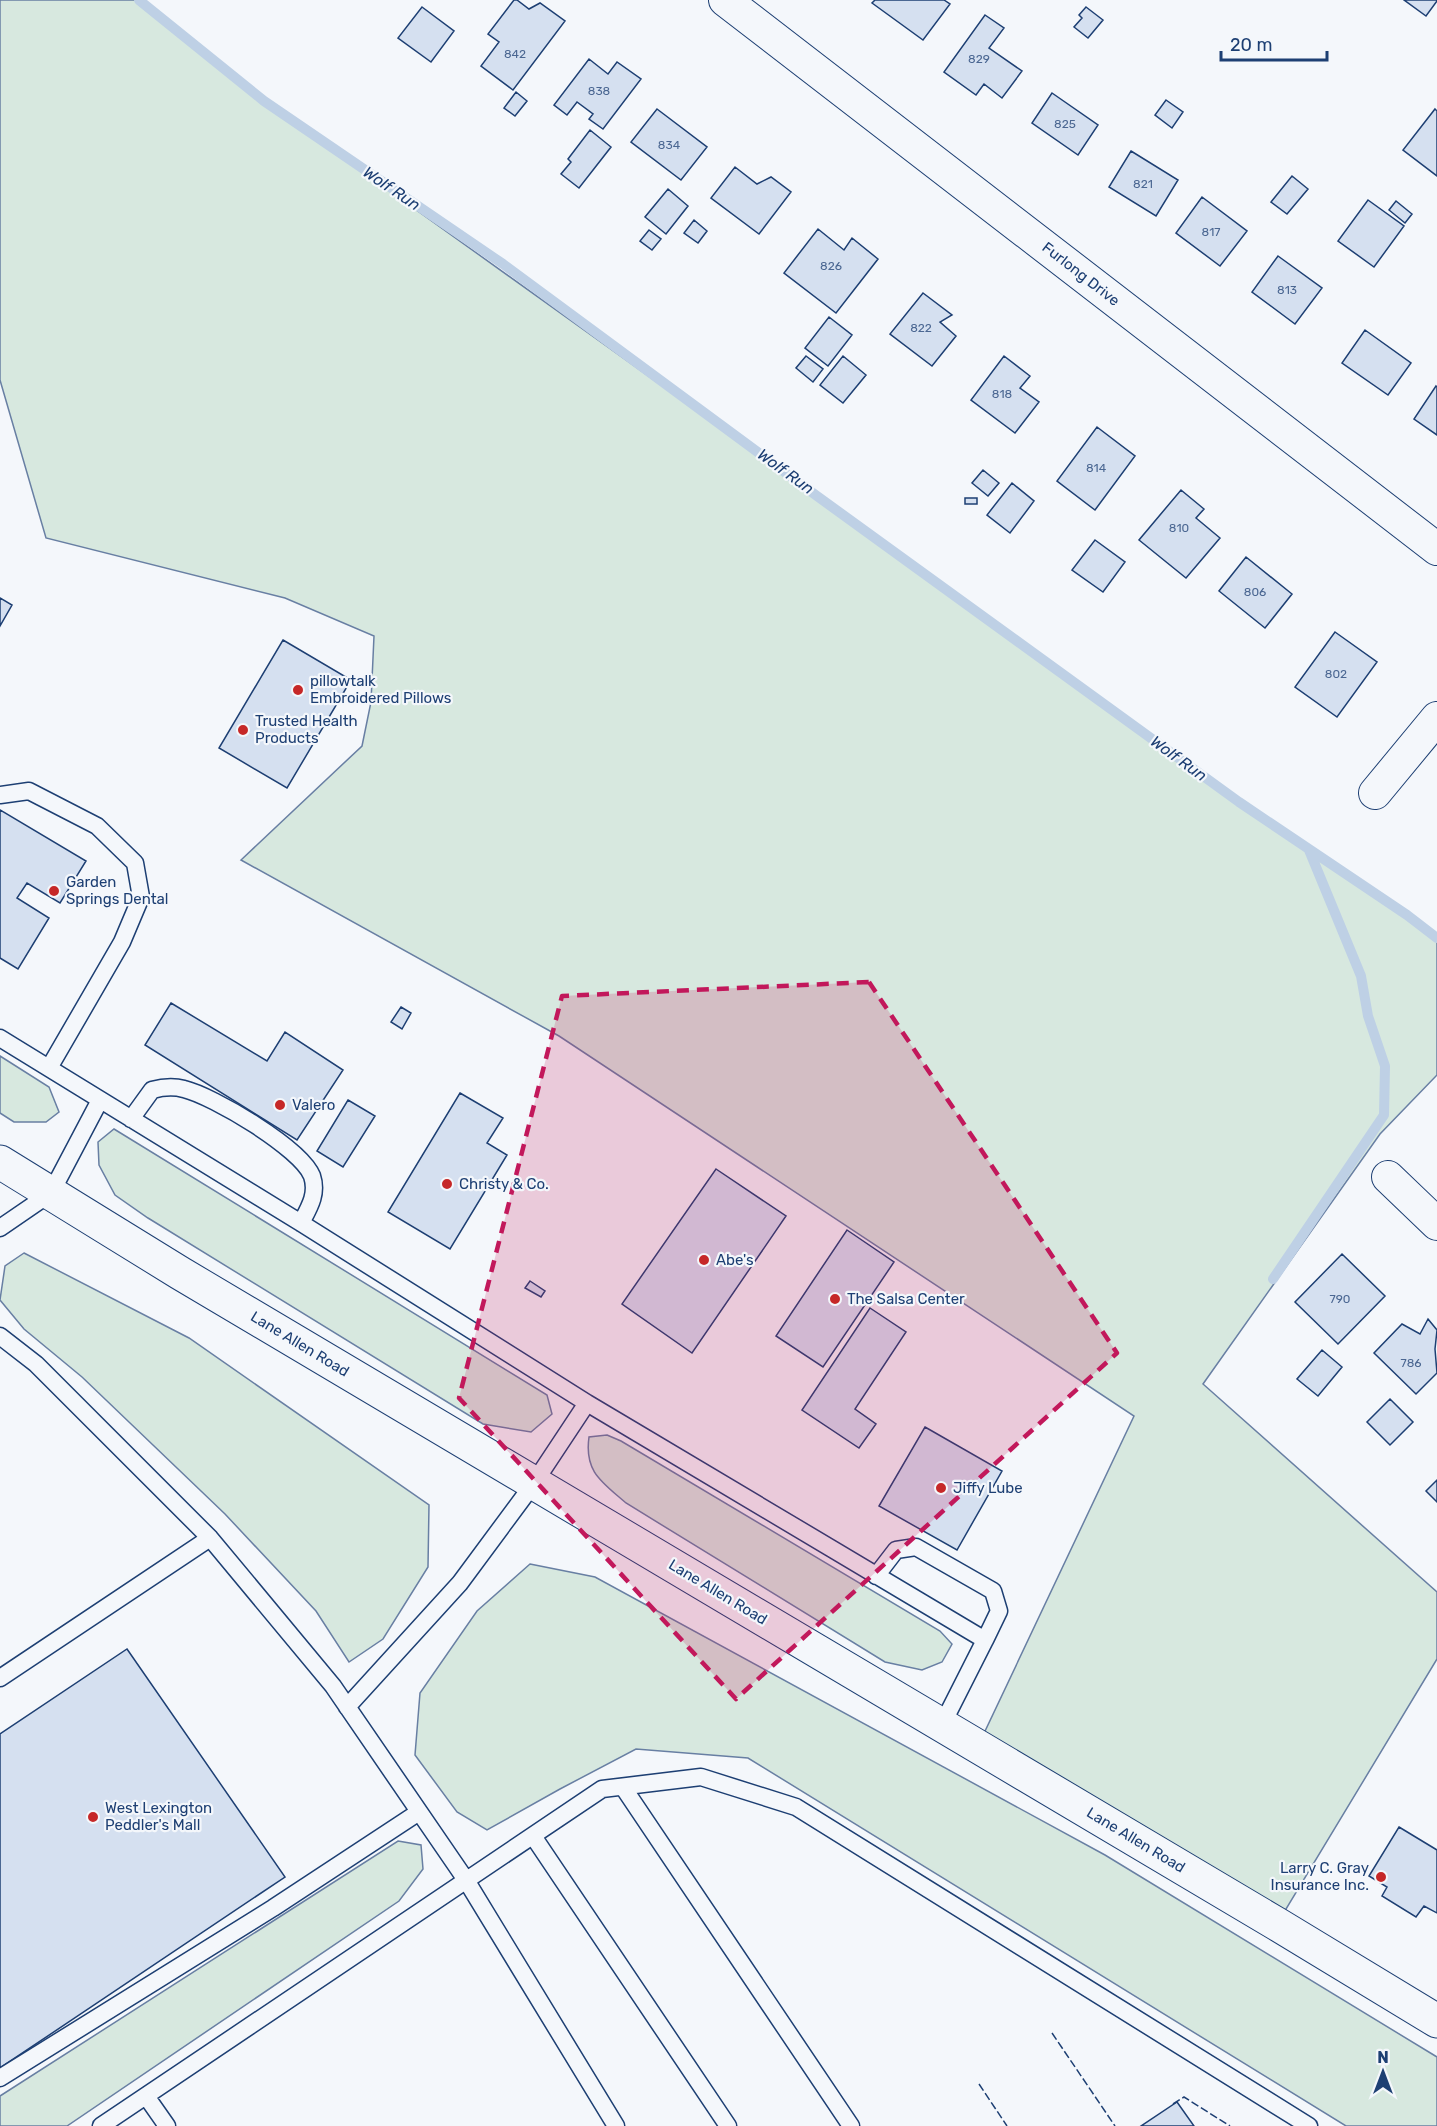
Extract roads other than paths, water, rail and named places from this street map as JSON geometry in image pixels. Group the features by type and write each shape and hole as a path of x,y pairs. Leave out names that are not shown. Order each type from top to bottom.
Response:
{"main road":[{"name":"Lane Allen Road","path":"0,1162 180,1273 1337,1959 1437,2021"}],"street":[{"name":"Furlong Drive","path":"725,0 1437,549"},
{"path":"1375,793 1437,718"},
{"path":"1388,1177 1437,1224"}],"lane":[{"path":"0,795 29,791 97,826 135,863 141,897 122,942 49,1068"},
{"path":"0,1038 301,1223 587,1403 985,1640"},
{"path":"131,1119 152,1090 165,1087 183,1088 211,1099 251,1122 286,1147 304,1163 312,1176 315,1196 301,1223"},
{"path":"0,1228 51,1194 100,1100"},
{"path":"0,1336 36,1364 210,1538 333,1686 466,1880 616,2126"},
{"path":"347,1707 460,1583 534,1484 587,1403"},
{"path":"0,1678 210,1538"},
{"path":"876,1576 896,1550 916,1547 993,1591 999,1611 942,1725"},
{"path":"101,2126 602,1789 701,1777 796,1807 1309,2126"},
{"path":"622,1787 851,2126"},
{"path":"0,2079 273,1908 419,1812"},
{"path":"533,1836 728,2126"},
{"path":"146,2096 167,2126"}],"waterway":[{"name":"Wolf Run","path":"139,0 264,101 503,264 817,496 1239,802 1407,915 1437,938"},
{"path":"1273,1279 1384,1115 1385,1066 1368,1016 1361,976 1309,850"}],"place":[{"name":"pillowtalk Embroidered Pillows","path":"298,690"},
{"name":"Trusted Health Products","path":"243,730"},
{"name":"Garden Springs Dental","path":"54,891"},
{"name":"Valero","path":"280,1105"},
{"name":"Christy & Co.","path":"447,1184"},
{"name":"Abe's","path":"704,1260"},
{"name":"The Salsa Center","path":"835,1299"},
{"name":"Jiffy Lube","path":"941,1488"},
{"name":"West Lexington Peddler's Mall","path":"93,1817"},
{"name":"Larry C. Gray Insurance Inc.","path":"1381,1877"}]}
